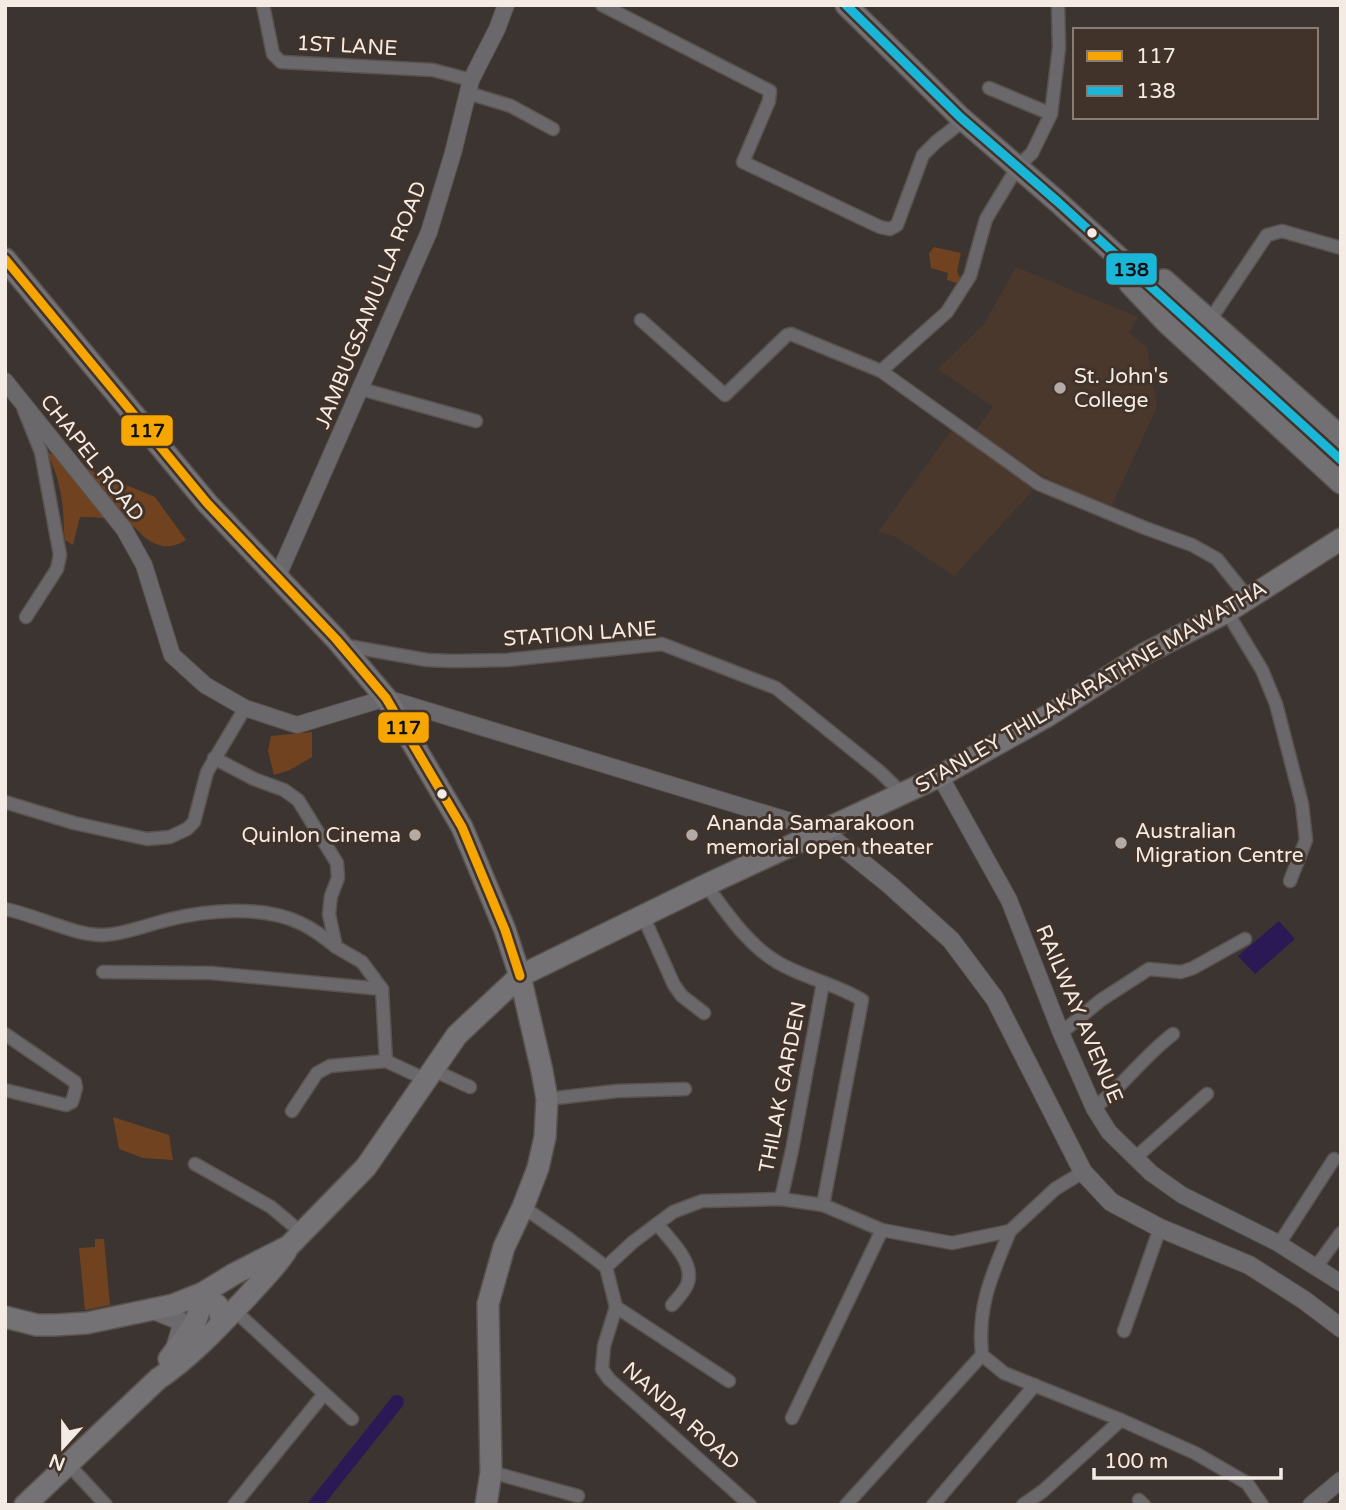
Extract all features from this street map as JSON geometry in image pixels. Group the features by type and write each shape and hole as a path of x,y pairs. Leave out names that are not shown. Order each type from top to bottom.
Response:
{"highway":[{"path":"846,5 964,120 1172,306 1339,473"},
{"path":"1107,247 1128,249 1341,437"},
{"path":"1107,247 1129,283 1161,317 1339,473"}],"main road":[{"path":"5,259 207,503 341,645 386,698 462,827 505,930 520,976 547,1100 545,1137 538,1168 504,1247 488,1304 491,1472 486,1505"},
{"name":"STANLEY THILAKARATHNE MAWATHA","path":"5,1317 37,1325 87,1323 173,1305 203,1293 295,1239 366,1167 457,1035 520,976 706,885 940,776 1049,715 1144,654 1249,599 1341,539"},
{"path":"824,831 891,885 951,940 995,999 1083,1172 1111,1202 1160,1228 1249,1265 1304,1300 1341,1328"},
{"path":"25,1505 158,1379 182,1363 279,1261 295,1239"},
{"path":"203,1293 228,1316"},
{"path":"174,1351 199,1318 203,1293"},
{"path":"153,1310 180,1321 181,1328 174,1351 158,1379"}],"street":[{"name":"1ST LANE","path":"263,5 274,54 281,62 433,70 470,86"},
{"name":"JAMBUGSAMULLA ROAD","path":"277,578 429,232 470,86 506,5"},
{"path":"602,5 770,91 769,101 743,162 857,218 890,229 897,225 923,155 964,120"},
{"path":"881,371 947,312 970,276 986,219 1018,166 1032,153 1051,114 1059,48 1058,5"},
{"path":"470,86 553,129"},
{"path":"989,88 1051,114"},
{"path":"1210,320 1267,235 1282,231 1341,248"},
{"path":"641,320 726,395 787,335 796,335 881,371 1039,484 1192,545 1217,559 1249,599"},
{"name":"CHAPEL ROAD","path":"5,381 124,529 144,565 172,655 205,685 245,708 297,725 386,698"},
{"path":"362,389 476,421"},
{"path":"20,400 41,452 60,555 57,569 26,617"},
{"path":"1227,611 1262,670 1276,704 1302,804 1306,840 1290,881"},
{"name":"STATION LANE","path":"341,645 426,660 453,661 507,660 662,644 776,688 879,771 903,794"},
{"path":"386,698 824,831"},
{"path":"5,802 86,826 147,839 170,837 187,829 194,822 206,772 245,708"},
{"path":"214,758 254,779 284,790 298,800 338,863 338,878 331,896 329,914 336,947"},
{"name":"RAILWAY AVENUE","path":"940,776 1009,900 1061,1034 1094,1108 1109,1132 1151,1173 1182,1195 1279,1244 1341,1283"},
{"path":"706,885 737,927 775,961 862,1000 823,1205"},
{"path":"5,909 23,912 86,933 105,935 192,914 221,911 270,915 298,921 362,962 382,989 386,1061"},
{"path":"643,916 674,985 682,996 704,1013"},
{"path":"1061,1034 1101,1000 1149,969 1181,972 1244,939"},
{"path":"103,972 211,973 382,989"},
{"name":"THILAK GARDEN","path":"781,1199 823,984"},
{"path":"5,1034 65,1073 75,1082 76,1087 72,1102 66,1105 5,1090"},
{"path":"1094,1108 1115,1092 1156,1047 1173,1034"},
{"path":"292,1111 317,1073 330,1066 386,1061 471,1087"},
{"path":"547,1100 617,1091 685,1088"},
{"path":"1135,1158 1207,1094"},
{"path":"1279,1244 1334,1159"},
{"path":"195,1164 271,1207 295,1239"},
{"path":"1083,1172 1055,1189 1010,1231 986,1289 980,1331 982,1355 1004,1373 1195,1453 1247,1483 1262,1505"},
{"path":"606,1267 673,1212 702,1201 781,1199 823,1205 882,1230 952,1243 1010,1231"},
{"path":"523,1207 606,1267 616,1307 729,1381"},
{"path":"657,1224 682,1256 689,1270 687,1286 672,1305"},
{"path":"1124,1331 1160,1228"},
{"path":"792,1418 882,1230"},
{"path":"1316,1267 1341,1233"},
{"name":"NANDA ROAD","path":"616,1307 604,1346 602,1369 618,1388 750,1505"},
{"path":"228,1316 352,1419"},
{"path":"846,1505 982,1355"},
{"path":"933,1505 1035,1385"},
{"path":"234,1505 324,1394"},
{"path":"1023,1505 1043,1491 1121,1420"},
{"path":"69,1465 106,1505"},
{"path":"491,1472 579,1496"},
{"path":"1311,1505 1341,1480"}],"shaded area":[{"path":"934,247 961,253 957,271 960,278 957,283 947,280 948,273 931,268 929,253"},
{"name":"St. John's College","path":"1016,267 1138,317 1129,333 1147,347 1157,407 1110,509 1037,473 975,431 993,407 938,369 984,324"},
{"path":"953,428 1036,487 954,576 896,537 878,532"},
{"path":"47,452 155,497 186,540 164,546 153,543 135,528 122,522 80,517 73,545 65,540 60,488"},
{"path":"312,732 312,757 290,770 274,775 268,751 271,736"},
{"path":"1279,921 1295,939 1255,974 1238,956"},
{"path":"113,1117 169,1135 173,1160 143,1158 119,1149"},
{"path":"95,1239 104,1239 110,1305 85,1310 79,1248 95,1247"}],"waterway":[{"path":"315,1505 397,1402"}],"transit line":[{"name":"138","path":"846,5 960,117 1058,202 1341,460"},
{"name":"117","path":"5,259 207,503 336,639 386,698 462,827 505,930 520,976"}],"place":[{"name":"St. John's College","path":"1060,388"},
{"name":"Quinlon Cinema","path":"415,835"},
{"name":"Ananda Samarakoon memorial open theater","path":"692,835"},
{"name":"Australian Migration Centre","path":"1121,843"}]}
